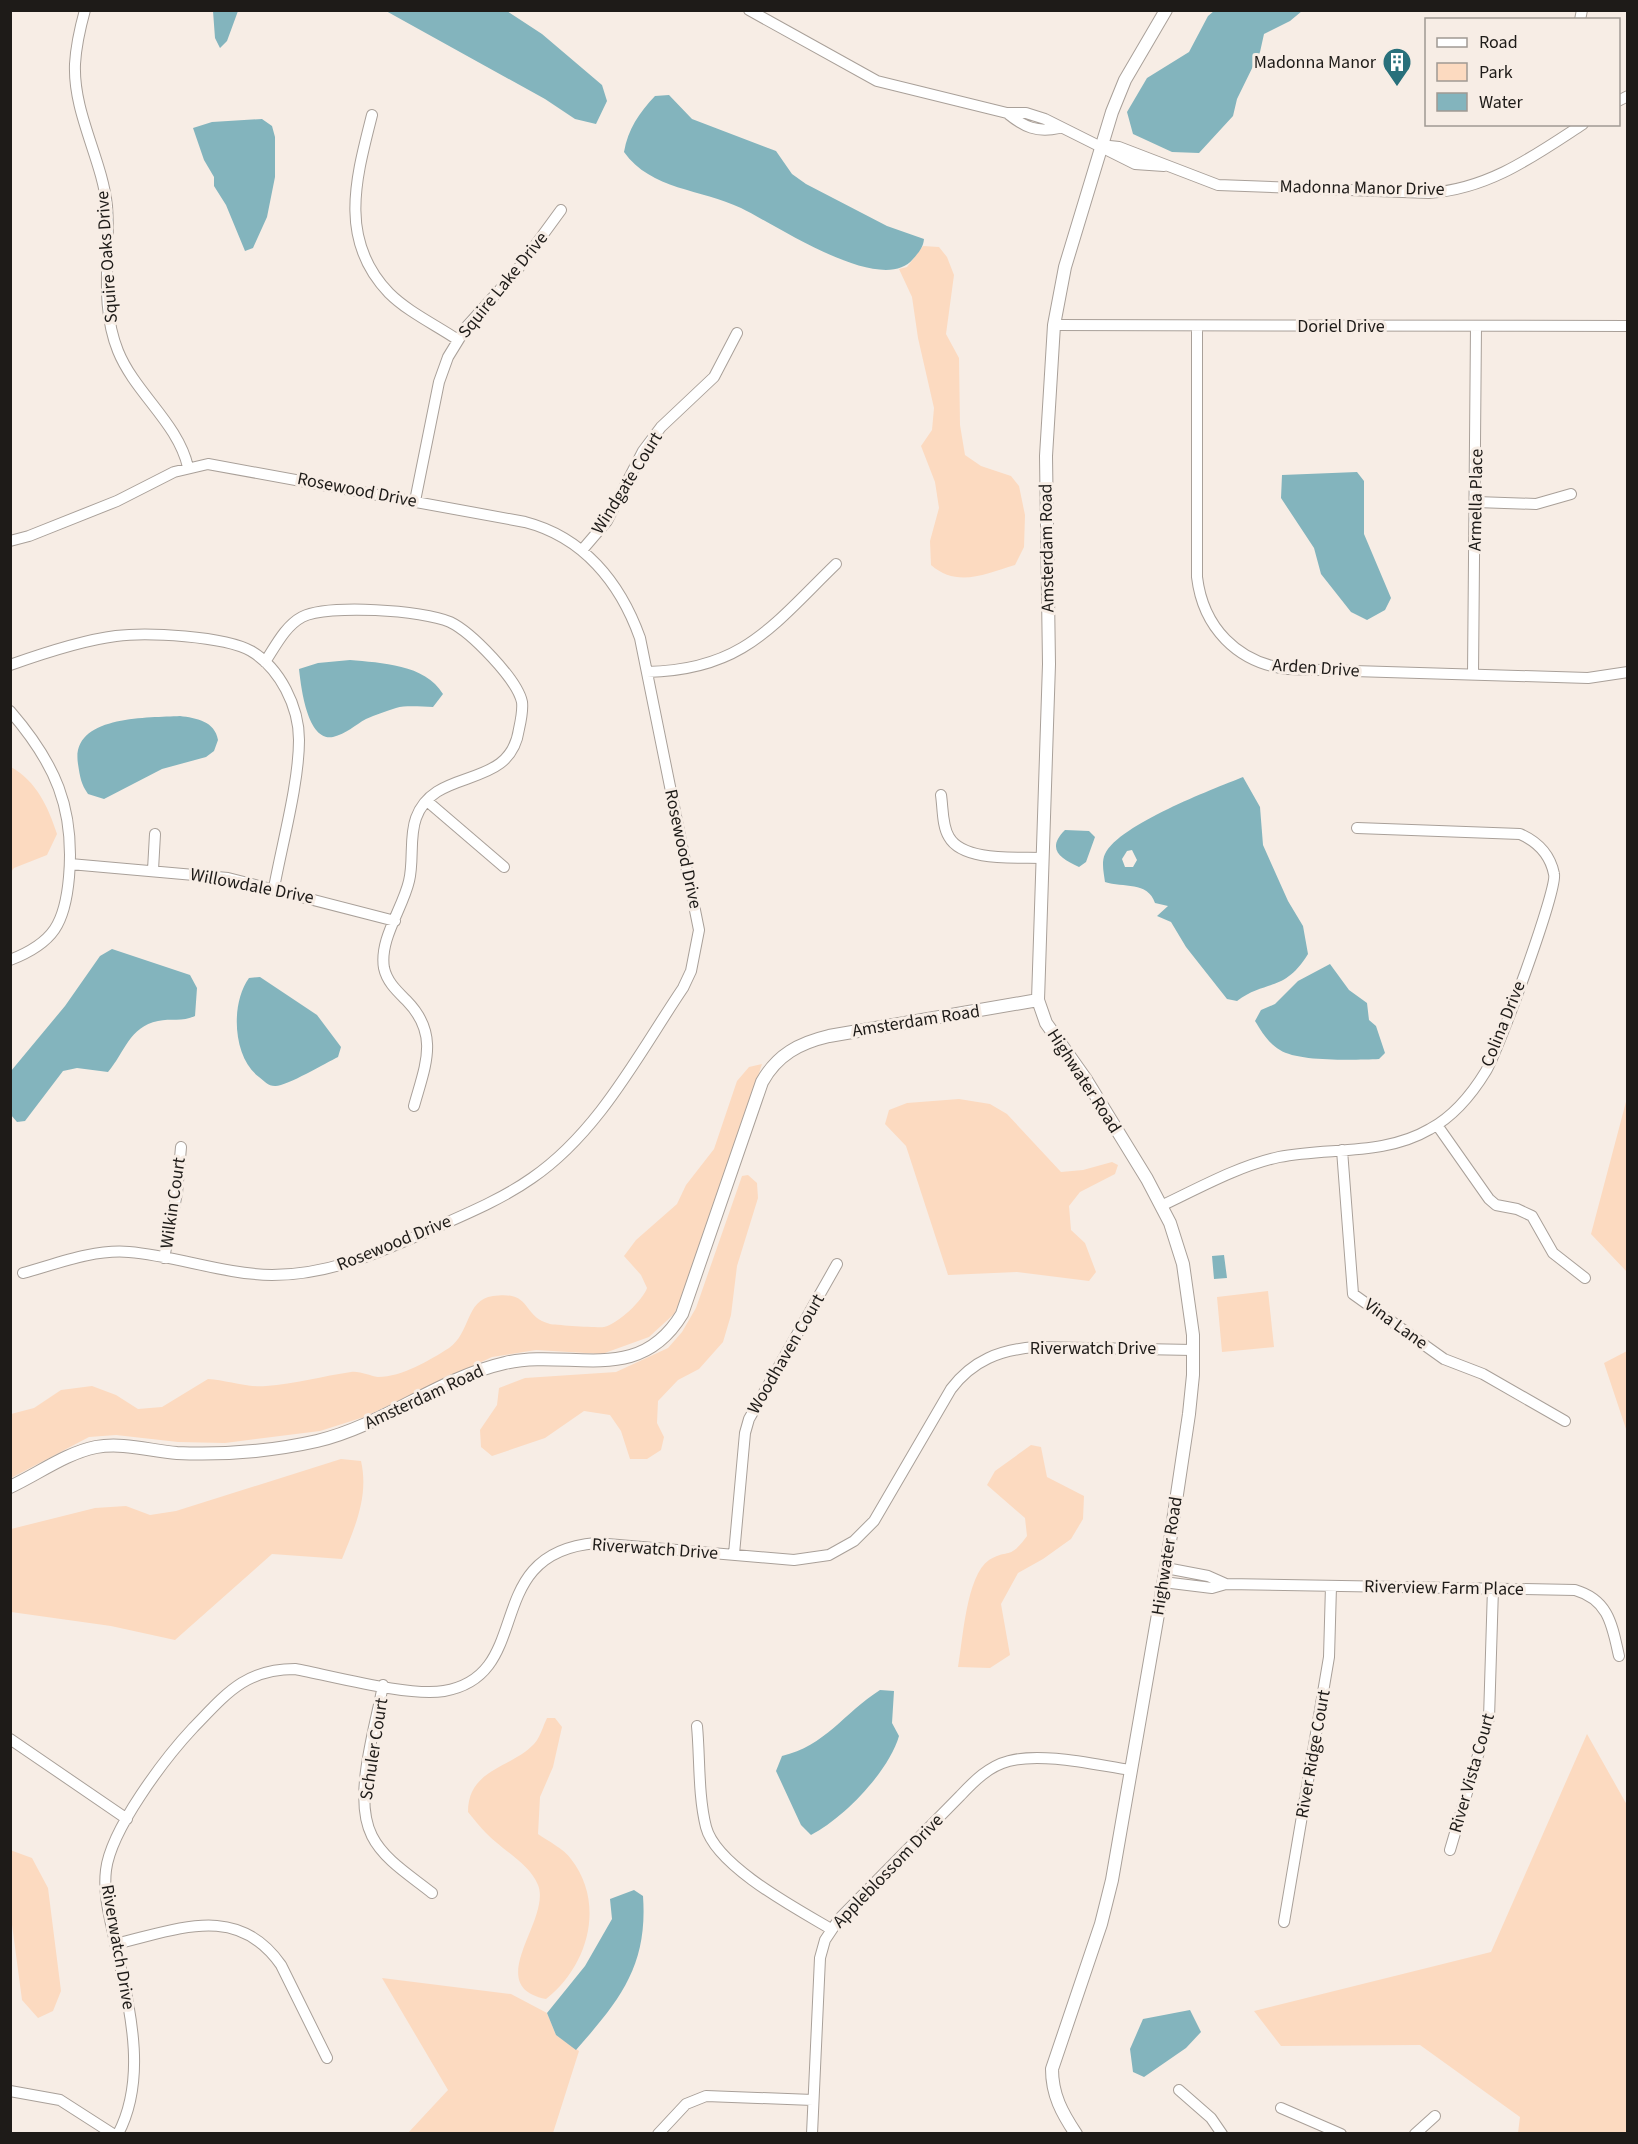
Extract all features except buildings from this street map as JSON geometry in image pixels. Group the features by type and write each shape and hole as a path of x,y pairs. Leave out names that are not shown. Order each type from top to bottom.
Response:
{"street":[{"name":"Squire Oaks Drive","path":"85,10 75,66 79,97 106,206 106,282 111,329 123,363 181,446 188,467"},
{"name":"Madonna Manor Drive","path":"749,10 878,81 1007,113 1026,113 1045,119 1059,128 1100,145 1119,147 1218,185 1445,192 1497,177 1579,126"},
{"name":"Amsterdam Road","path":"10,1488 76,1453 93,1448 120,1446 176,1453 213,1454 309,1443 338,1436 478,1371 506,1363 527,1360 607,1362 642,1352 658,1343 673,1329 682,1314 762,1082 770,1068 782,1056 807,1041 829,1036 1038,1000 1049,664 1046,456 1054,326 1065,267 1100,145 1125,80 1166,10"},
{"path":"372,115 354,201 362,248 373,270 389,293 458,340"},
{"name":"Squire Lake Drive","path":"415,501 439,382 458,340 522,265 561,210"},
{"name":"Doriel Drive","path":"1054,326 1628,326"},
{"name":"Arden Drive","path":"1197,326 1197,577 1203,605 1216,631 1241,653 1274,667 1588,678 1628,672"},
{"name":"Armella Place","path":"1473,675 1476,326"},
{"name":"Windgate Court","path":"583,549 607,521 647,445 661,427 714,377 737,333"},
{"name":"Rosewood Drive","path":"10,541 29,536 117,501 188,467 219,465 540,526 564,535 583,549 626,607 640,638 699,930 695,956 683,987 600,1112 554,1160 516,1189 354,1263 317,1272 272,1275 233,1272 128,1252 110,1252 23,1273"},
{"path":"1476,502 1536,504 1571,494"},
{"path":"647,672 705,666 752,644 836,564"},
{"path":"265,662 291,625 317,611 334,609 429,615 451,623 471,636 519,695 522,708 519,733 511,753 501,765 438,789 416,818 409,884 383,953 384,967 392,985 420,1016 428,1040 427,1058 414,1106"},
{"path":"10,665 113,636 132,634 167,635 229,644 250,651 265,662 283,683 289,696 299,740 274,888"},
{"path":"10,711 41,748 64,798 71,840 67,902 58,925 42,944 10,960"},
{"path":"941,795 945,828 959,849 972,854 1043,858"},
{"path":"427,801 504,867"},
{"name":"Colina Drive","path":"1161,1206 1263,1161 1307,1153 1393,1144 1437,1125 1458,1108 1487,1068 1548,908 1555,875 1546,853 1539,845 1520,834 1357,828"},
{"path":"153,870 155,834"},
{"name":"Willowdale Drive","path":"70,864 228,878 395,921"},
{"name":"Highwater Road","path":"1038,1000 1046,1023 1085,1078 1170,1222 1189,1293 1193,1350 1191,1402 1166,1568 1104,1913 1052,2069 1054,2094 1063,2114 1076,2133"},
{"path":"1437,1125 1489,1199 1496,1205 1517,1209 1532,1216 1553,1253 1585,1278"},
{"name":"Wilkin Court","path":"164,1258 177,1193 181,1148"},
{"name":"Vina Lane","path":"1342,1150 1353,1294 1444,1359 1483,1374 1565,1421"},
{"name":"Woodhaven Court","path":"734,1554 745,1433 749,1419 837,1264"},
{"name":"Riverwatch Drive","path":"116,2133 130,2104 133,2036 106,1903 106,1869 116,1837 127,1819 182,1740 230,1690 244,1680 277,1669 295,1669 417,1692 446,1691 477,1676 499,1651 522,1584 537,1566 561,1551 596,1543 794,1560 816,1559 829,1555 854,1541 874,1521 951,1389 970,1369 987,1358 1014,1348 1035,1347 1193,1350"},
{"name":"Riverview Farm Place","path":"1166,1568 1208,1576 1226,1584"},
{"name":"Riverview Farm Place","path":"1163,1582 1212,1588 1226,1584 1575,1590 1587,1593 1599,1601 1607,1611 1619,1656"},
{"name":"River Ridge Court","path":"1284,1922 1329,1657 1331,1586"},
{"name":"River Vista Court","path":"1450,1850 1489,1718 1492,1689 1493,1588"},
{"name":"Schuler Court","path":"383,1685 364,1790 365,1815 372,1836 384,1853 432,1893"},
{"path":"697,1726 706,1826 720,1853 734,1866 831,1929"},
{"path":"10,1739 127,1819"},
{"name":"Appleblossom Drive","path":"812,2133 820,1958 831,1929 966,1789 994,1767 1009,1761 1033,1759 1131,1770"},
{"path":"116,1944 207,1924 229,1926 251,1936 271,1951 281,1965 327,2058"},
{"path":"1179,2090 1211,2118 1222,2133"},
{"path":"10,2091 60,2100 116,2133"},
{"path":"658,2133 686,2104 706,2096 813,2100"},
{"path":"1281,2108 1341,2133"},
{"path":"1415,2133 1435,2116"}],"green space":[{"path":"923,246 939,247 947,257 954,275 946,334 959,358 960,425 965,455 981,466 1011,476 1019,486 1025,515 1024,547 1015,565 972,577 951,576 931,565 930,541 939,508 935,482 921,446 932,430 934,408 918,338 912,297 899,269 907,267"},
{"path":"11,767 27,779 40,795 57,834 47,855 14,868 11,872"},
{"path":"762,1064 689,1281 674,1314 649,1337 602,1354 536,1350 492,1357 364,1417 320,1431 225,1443 178,1442 116,1435 89,1437 11,1478 11,1414 34,1408 61,1390 92,1386 116,1395 138,1409 162,1407 208,1379 259,1386 288,1384 351,1372 378,1377 397,1374 449,1348 456,1342 477,1304 493,1296 515,1297 521,1300 534,1316 550,1324 601,1327 610,1325 641,1299 647,1288 641,1275 624,1256 636,1240 677,1204 686,1185 714,1149 737,1081 749,1067"},
{"path":"1627,1098 1627,1272 1591,1234"},
{"path":"959,1099 990,1104 1007,1114 1061,1172 1083,1170 1112,1162 1118,1165 1115,1174 1080,1192 1069,1206 1071,1230 1085,1243 1096,1272 1089,1281 1017,1272 948,1275 906,1146 885,1124 889,1110 907,1103"},
{"path":"748,1175 757,1183 758,1198 737,1266 731,1315 723,1342 699,1369 678,1380 658,1401 657,1423 664,1437 661,1450 647,1459 630,1459 621,1431 610,1415 584,1411 545,1438 492,1456 481,1447 480,1430 497,1405 499,1388 525,1378 616,1372 668,1348 682,1332 696,1308 742,1176"},
{"path":"1268,1291 1274,1347 1222,1352 1217,1297"},
{"path":"1627,1351 1627,1432 1604,1363"},
{"path":"1031,1445 1041,1447 1047,1477 1084,1496 1083,1519 1071,1539 1018,1573 1001,1604 1010,1655 990,1668 958,1667 970,1594 981,1568 989,1560 1016,1549 1027,1536 1025,1518 987,1485 995,1471"},
{"path":"341,1459 361,1461 363,1474 362,1499 352,1535 342,1559 272,1554 175,1640 111,1626 11,1612 11,1529 95,1508 126,1506 150,1515 176,1511"},
{"path":"547,1718 555,1718 562,1727 553,1767 540,1797 538,1834 571,1859 582,1877 588,1895 590,1914 582,1952 573,1970 546,1999 528,1992 519,1981 519,1966 523,1950 540,1899 538,1885 528,1870 492,1839 468,1812 470,1798 475,1787 492,1771 534,1744"},
{"path":"1587,1734 1627,1805 1627,2133 1518,2133 1520,2117 1420,2045 1281,2046 1254,2011 1491,1952"},
{"path":"10,1850 32,1858 48,1888 61,1991 53,2011 38,2018 22,2000 11,1917"},
{"path":"382,1978 511,1994 547,2013 556,2035 579,2051 553,2133 408,2133 448,2090"}],"water":[{"path":"213,11 238,11 227,41 220,48 215,38"},
{"path":"386,11 507,11 542,34 602,85 607,101 596,124 575,119 545,99"},
{"path":"1214,11 1302,11 1290,21 1264,34 1260,52 1237,99 1233,116 1199,153 1172,152 1133,134 1127,112 1147,78 1189,52 1208,16"},
{"path":"669,95 692,119 776,151 792,174 806,184 887,226 924,239 920,250 913,259 898,268 878,269 854,264 803,242 741,208 678,187 648,174 635,165 624,152 628,136 639,115 655,96"},
{"path":"262,119 272,126 275,137 275,177 267,217 253,248 245,251 226,205 214,186 214,177 204,160 193,128 212,122"},
{"path":"1357,472 1364,481 1364,534 1391,598 1385,610 1367,620 1351,612 1321,574 1314,548 1281,498 1282,475"},
{"path":"350,660 388,664 414,671 425,676 443,694 433,707 396,708 366,719 338,736 324,736 311,722 299,669 318,663"},
{"path":"180,716 198,719 213,729 218,740 214,751 206,757 162,769 104,799 88,794 81,780 78,764 79,748 86,736 114,722 149,717"},
{"path":"1243,777 1260,807 1263,845 1288,901 1303,926 1308,954 1291,975 1247,994 1237,1001 1227,999 1186,947 1171,922 1157,916 1168,906 1155,903 1152,896 1141,888 1105,882 1103,864 1105,854 1128,831 1189,799","holes":["1132,850 1137,860 1133,867 1125,867 1122,859 1127,851"]},
{"path":"1065,830 1089,831 1095,837 1086,862 1079,867 1061,856 1056,848 1059,837"},
{"path":"112,949 190,975 197,988 195,1016 158,1021 140,1029 128,1041 108,1072 77,1068 63,1071 25,1121 17,1122 11,1115 11,1071 65,1006 100,956"},
{"path":"1330,964 1349,990 1367,1003 1369,1020 1376,1026 1385,1053 1379,1059 1328,1059 1288,1054 1272,1044 1255,1021 1261,1010 1275,1004 1298,981"},
{"path":"260,977 317,1015 341,1047 338,1057 296,1079 275,1086 266,1083 250,1068 239,1044 237,1016 243,989 249,978"},
{"path":"1224,1255 1227,1278 1214,1279 1212,1256"},
{"path":"880,1690 894,1691 892,1723 899,1736 894,1750 864,1792 837,1817 811,1835 801,1825 776,1771 782,1756 810,1745 822,1737"},
{"path":"634,1890 643,1896 641,1943 636,1962 618,1998 576,2050 556,2035 547,2013 585,1966 612,1919 610,1899"},
{"path":"1190,2010 1201,2032 1186,2048 1144,2077 1133,2072 1130,2049 1143,2019"}],"place":[{"name":"Madonna Manor","path":"1397,88"}]}
